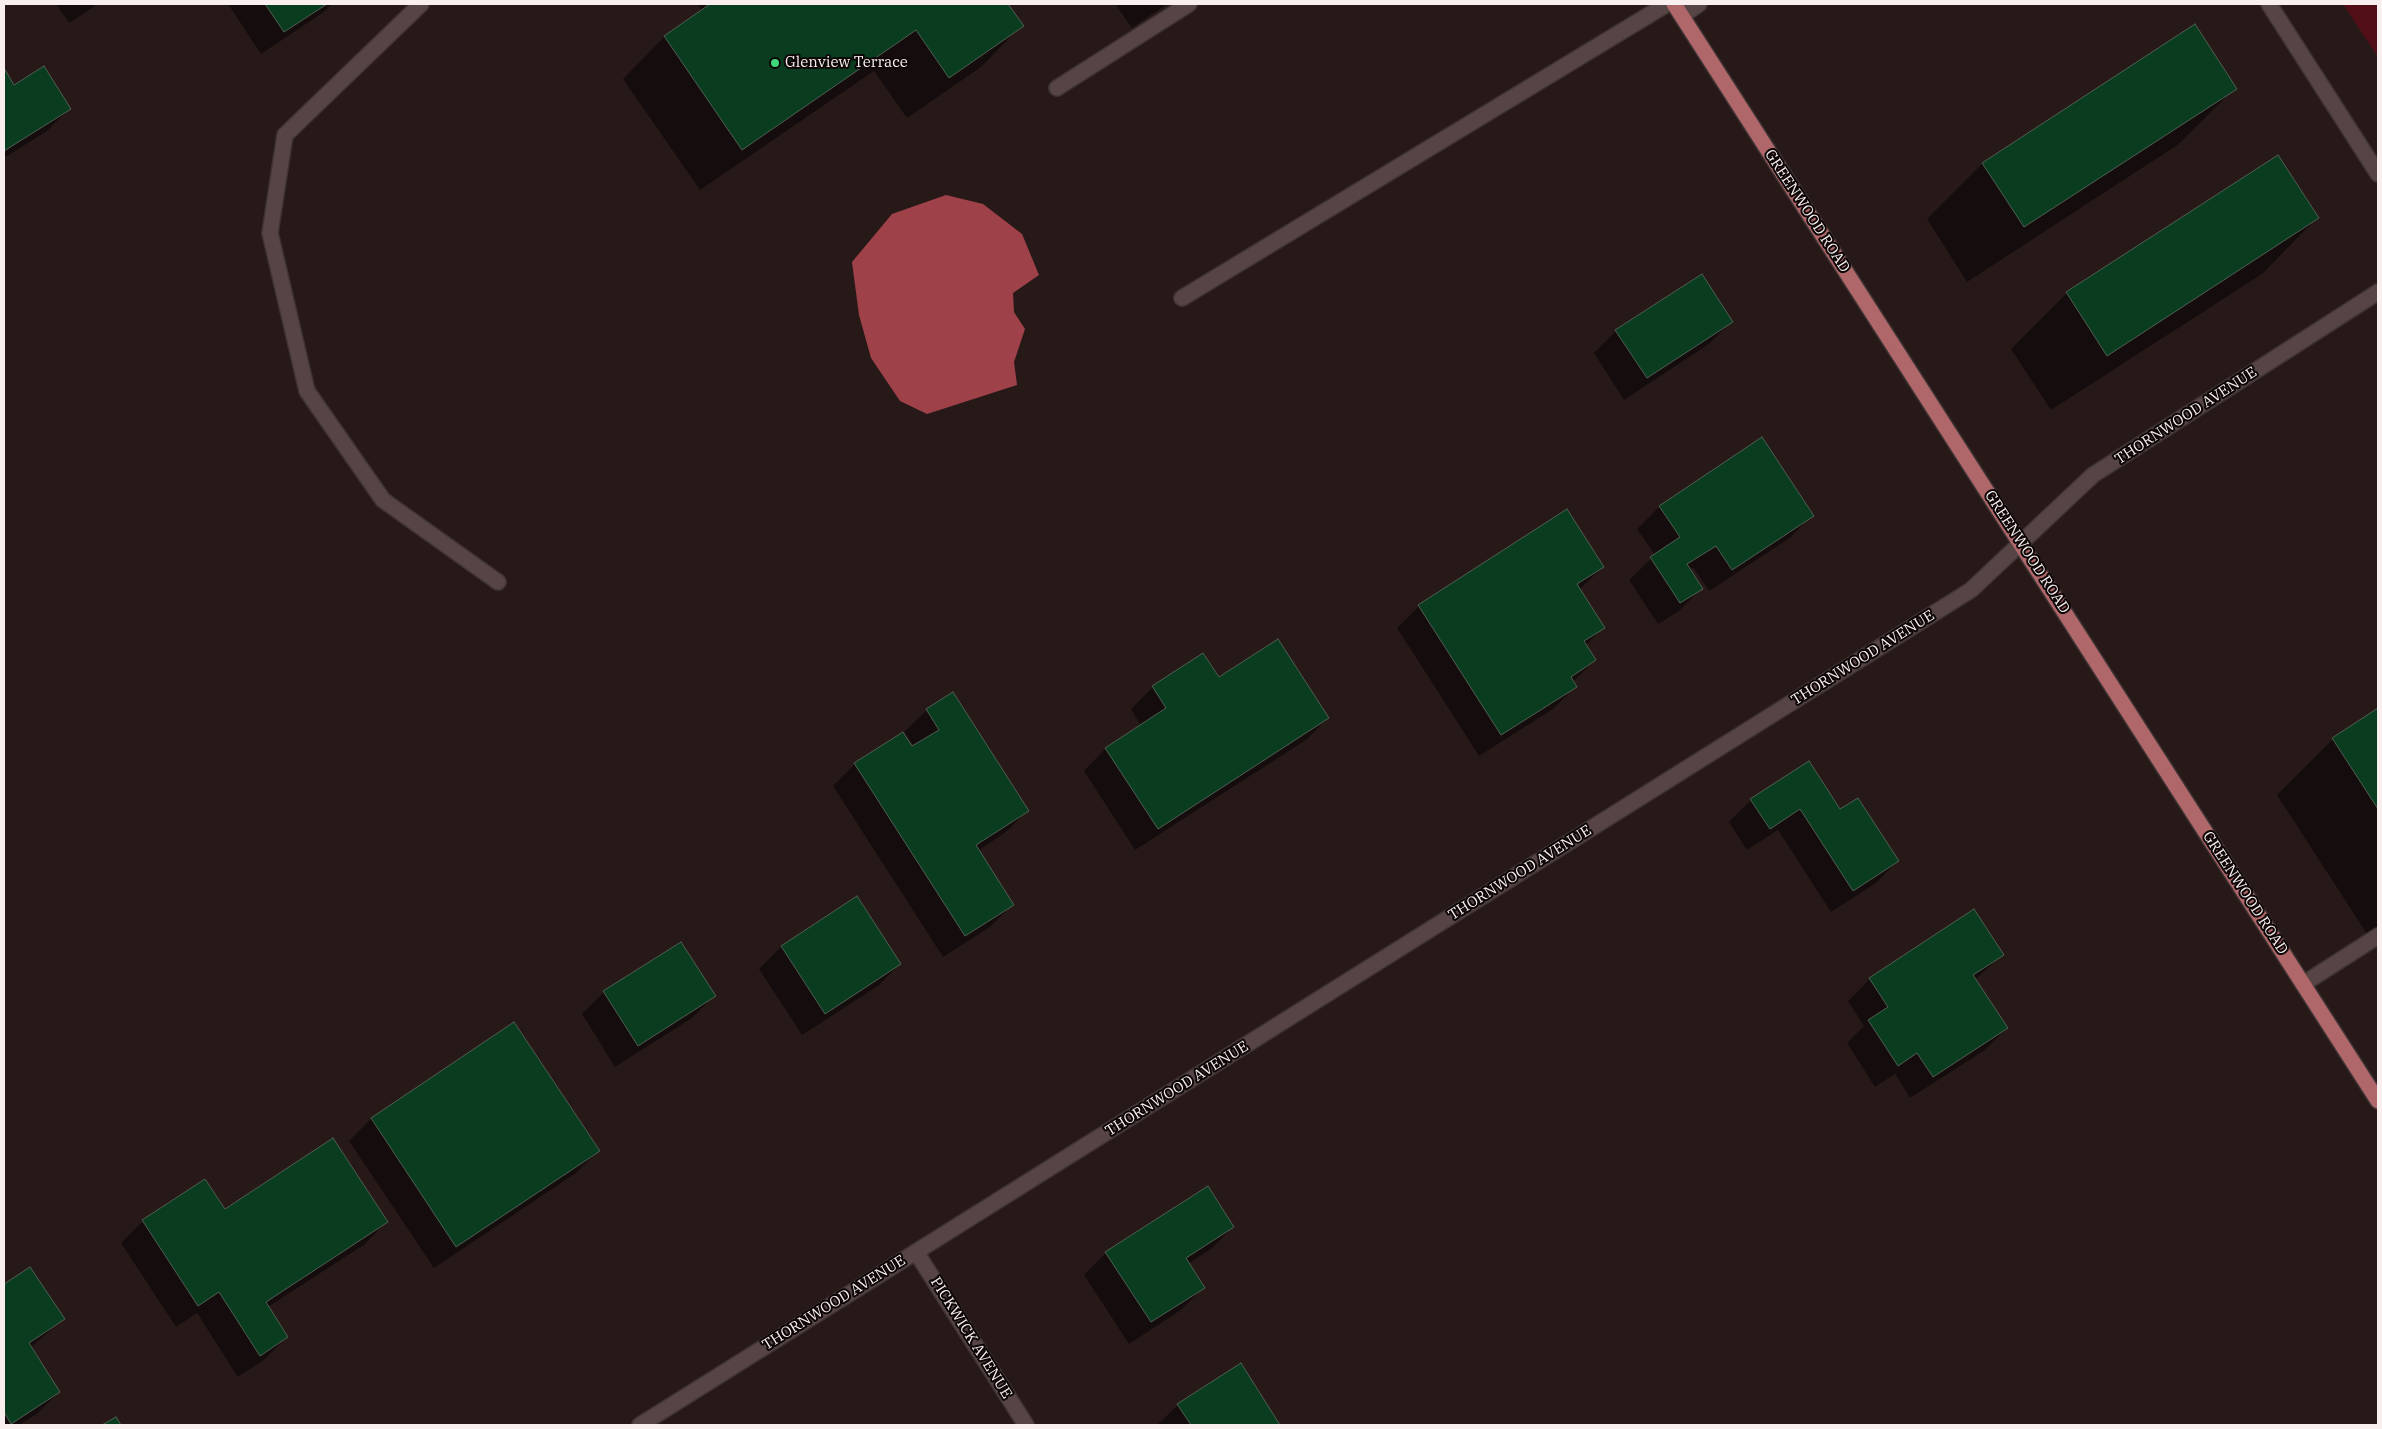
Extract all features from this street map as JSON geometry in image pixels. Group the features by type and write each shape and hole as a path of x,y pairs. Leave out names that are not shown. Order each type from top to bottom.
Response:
{"main road":[{"name":"GREENWOOD ROAD","path":"1678,10 2378,1101"}],"street":[{"path":"421,4 285,135 270,233 307,392 383,500 498,582"},
{"path":"1057,88 1189,4"},
{"path":"1182,298 1667,4"},
{"path":"1678,10 1699,4"},
{"path":"2269,4 2378,174"},
{"name":"THORNWOOD AVENUE","path":"640,1425 1971,590 2093,475 2378,292"},
{"path":"2303,984 2378,936"},
{"name":"PICKWICK AVENUE","path":"916,1252 1026,1425"}],"shaded area":[{"path":"2343,4 2378,4 2378,57"},
{"path":"946,195 983,204 1022,234 1039,275 1013,293 1014,312 1025,329 1014,362 1017,385 927,414 900,401 871,358 859,315 852,262 892,214"}],"building":[{"path":"265,4 327,4 284,32"},
{"name":"Glenview Terrace","path":"710,4 1008,4 1024,26 949,78 916,30 742,150 664,36"},
{"path":"2195,24 2237,89 2024,227 1982,163"},
{"path":"44,66 71,109 4,151 4,68 14,85"},
{"path":"2278,155 2319,218 2107,356 2066,292"},
{"path":"1702,274 1733,322 1647,378 1615,330"},
{"path":"1762,437 1814,516 1732,570 1716,546 1687,564 1703,589 1680,603 1650,557 1680,537 1659,506"},
{"path":"1567,509 1604,567 1577,584 1605,628 1584,641 1596,660 1571,677 1577,687 1501,735 1418,605"},
{"path":"1278,639 1329,718 1158,829 1105,748 1166,708 1152,686 1203,653 1219,677"},
{"path":"953,692 1029,811 976,845 1014,905 965,936 854,763 903,732 912,746 939,730 926,709"},
{"path":"2378,708 2378,809 2332,738"},
{"path":"1809,761 1840,809 1858,798 1899,861 1853,891 1800,809 1770,829 1750,799"},
{"path":"857,896 901,964 825,1014 781,946"},
{"path":"1974,909 2004,955 1973,975 2008,1028 1933,1077 1917,1053 1898,1066 1868,1020 1888,1007 1869,978"},
{"path":"681,942 716,996 638,1046 603,991"},
{"path":"514,1022 600,1151 456,1247 371,1118"},
{"path":"333,1138 388,1222 266,1302 288,1337 260,1356 219,1292 198,1306 142,1220 205,1179 225,1209"},
{"path":"1208,1186 1234,1227 1186,1258 1205,1288 1151,1322 1105,1252"},
{"path":"30,1267 65,1319 29,1343 60,1392 11,1424 4,1412 4,1284"},
{"path":"1241,1363 1280,1425 1191,1425 1177,1404"},
{"path":"116,1417 121,1425 102,1425"}],"place":[{"name":"Glenview Terrace","path":"775,63"}]}
